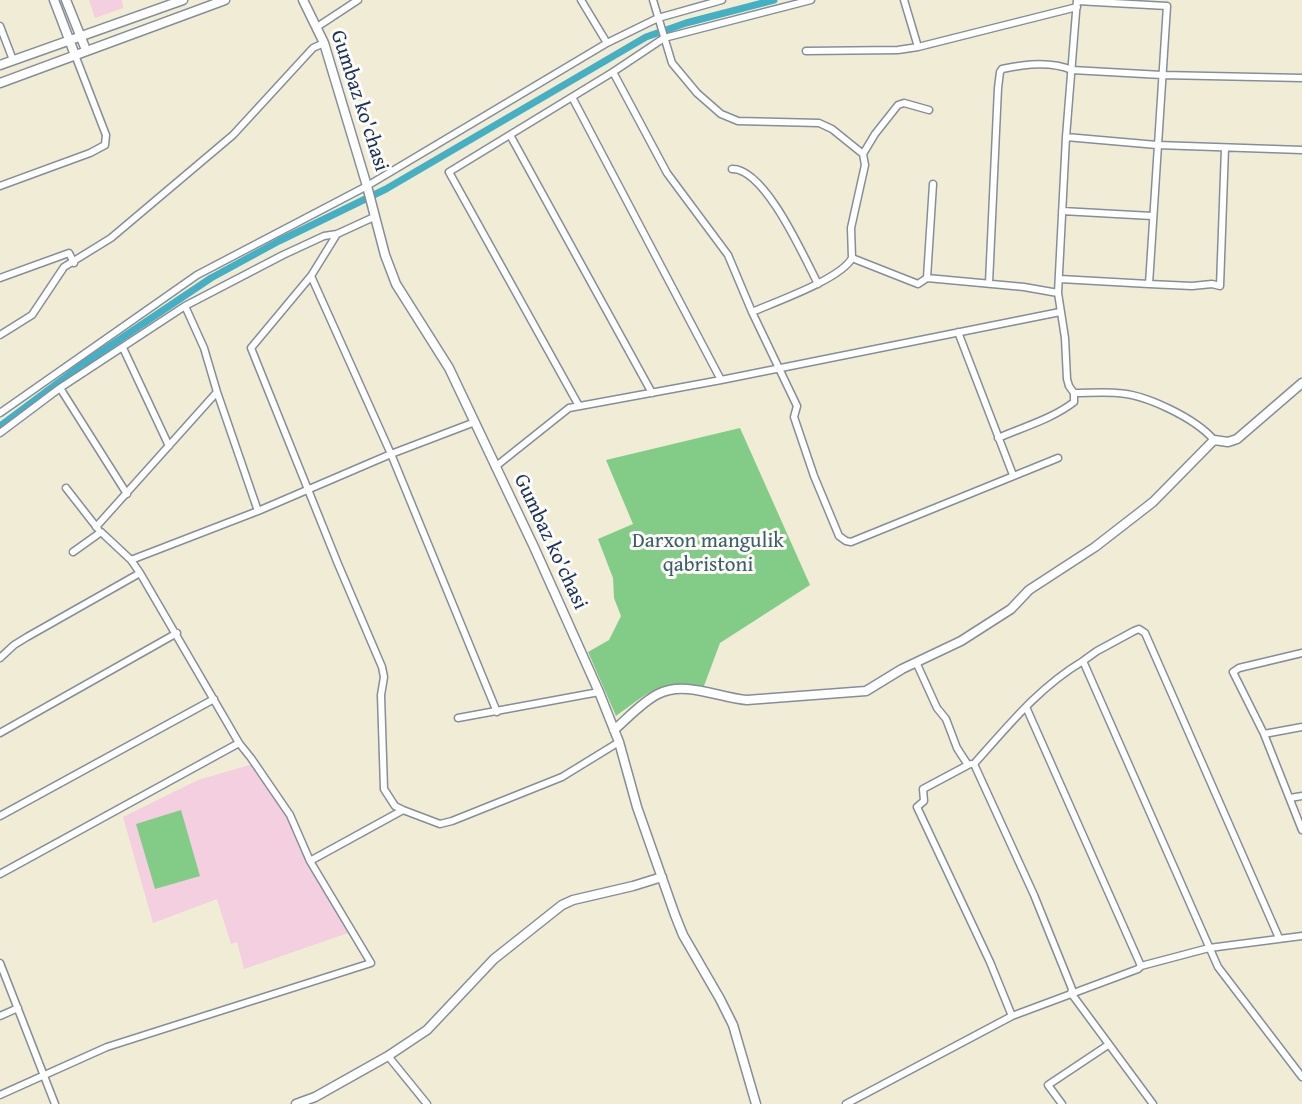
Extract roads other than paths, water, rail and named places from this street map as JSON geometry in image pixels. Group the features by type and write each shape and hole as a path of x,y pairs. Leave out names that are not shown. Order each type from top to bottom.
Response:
{"main road":[{"path":"54,0 75,55"},
{"path":"66,0 86,50"},
{"path":"0,65 183,0"},
{"path":"0,83 225,0"},
{"name":"Gumbaz ko'chasi","path":"303,0 324,43 368,186 385,255 396,285 449,368 534,547 599,692 619,741 637,807 683,935 733,1025 756,1104"},
{"path":"614,730 654,696 666,690 698,691 747,700 855,693 874,688 916,662 961,641 1011,609 1029,590 1095,547 1152,502 1214,440 1228,442 1237,439 1302,383"},
{"path":"296,1104 315,1097 388,1056 427,1030 494,959 562,905 573,900 662,877"}],"street":[{"path":"317,27 358,0"},
{"path":"581,0 607,43"},
{"path":"653,0 672,63 697,93 721,114 738,121 819,123 832,129 863,154 865,165 851,228 852,258 845,267 818,284 752,312"},
{"path":"0,414 197,275 368,186 607,43 658,20 722,0"},
{"path":"579,406 446,170 510,135 613,72 663,35 811,0"},
{"path":"904,0 918,47"},
{"path":"998,438 1062,410 1074,402 1074,393 1067,379 1065,338 1058,293 1066,137 1077,2"},
{"path":"806,51 898,50 918,47 1077,2 1167,3 1149,284"},
{"path":"0,26 13,60"},
{"path":"0,335 32,315 64,267 74,263 111,238 212,154 233,135 313,48 324,43"},
{"path":"0,186 90,153 105,145 106,135 75,55"},
{"path":"989,284 1000,72 1002,69 1039,65 1065,67 1072,70 1162,75 1302,78"},
{"path":"613,72 667,173 728,255 778,369 797,406 794,417 835,530 846,542 851,542 1058,458"},
{"path":"572,97 721,380"},
{"path":"863,154 875,134 898,105 904,103 929,110"},
{"path":"510,135 652,393"},
{"path":"1066,137 1157,145 1302,150"},
{"path":"1060,279 1220,286 1225,148"},
{"path":"732,169 745,172 759,183 788,224 818,284"},
{"path":"927,278 933,184"},
{"path":"1062,211 1152,216"},
{"path":"0,433 60,388 185,306 283,255 374,217"},
{"path":"337,234 311,276 251,348 382,667 384,677 381,696 384,789 395,806 440,824 562,777 619,741"},
{"path":"0,278 69,253 74,263"},
{"path":"852,258 914,283 921,283 927,278 1058,293"},
{"path":"311,276 391,454 497,712"},
{"path":"185,306 204,348 258,511"},
{"path":"495,467 569,408 778,369 1060,312"},
{"path":"958,332 1013,475"},
{"path":"123,348 169,446"},
{"path":"60,388 127,494"},
{"path":"73,552 98,530 217,392"},
{"path":"1074,393 1119,393 1149,401 1179,415 1206,432 1214,440"},
{"path":"130,560 258,511 391,454 475,422"},
{"path":"0,1095 107,1047 371,963 310,861 290,815 239,743 140,573 130,560 98,530 66,488"},
{"path":"0,658 27,637 140,573"},
{"path":"1012,1016 990,962 917,807 924,801 923,789 971,764 1051,682 1097,651 1139,629 1145,633 1280,938"},
{"path":"0,734 177,633"},
{"path":"1302,653 1234,670 1264,734 1302,830"},
{"path":"1083,661 1218,967 1302,1077"},
{"path":"916,662 937,708 946,720 957,748 971,764 1034,895 1072,989 1071,993 1153,1104"},
{"path":"458,718 599,692"},
{"path":"0,816 214,699"},
{"path":"1026,707 1141,966"},
{"path":"1264,734 1302,727"},
{"path":"0,874 239,743"},
{"path":"1290,798 1302,796"},
{"path":"310,861 403,810"},
{"path":"846,1104 1012,1016 1141,966 1209,948 1302,936"},
{"path":"0,963 55,1104"},
{"path":"0,1016 18,1008"},
{"path":"1062,1104 1048,1085 1108,1045"},
{"path":"388,1056 427,1104"}],"waterway":[{"path":"0,426 83,364 211,278 279,241 386,189 646,37 686,23 774,0"}],"park label":[{"name":"Darxon mangulik qabristoni","path":"708,554"}]}
